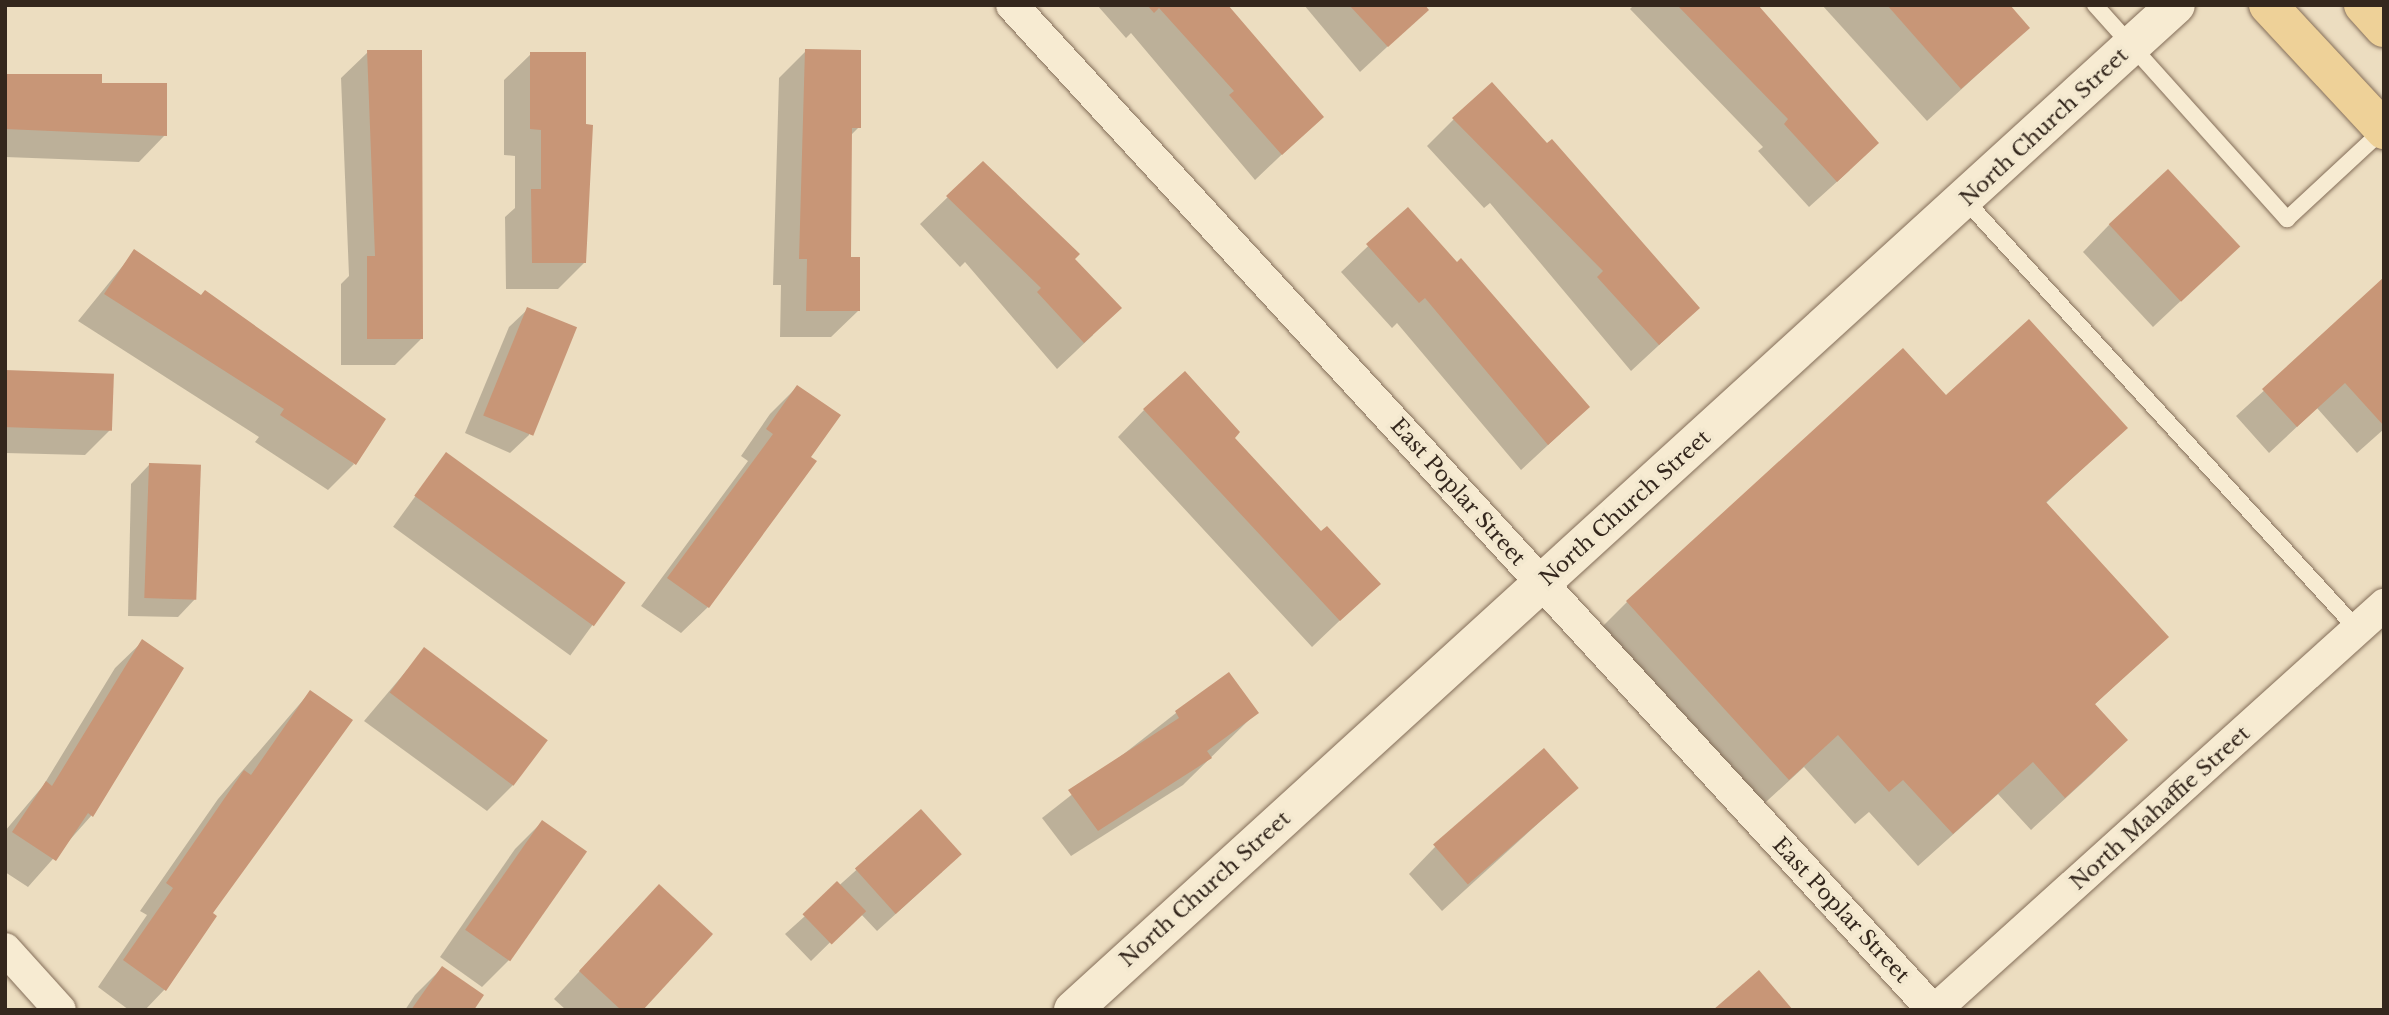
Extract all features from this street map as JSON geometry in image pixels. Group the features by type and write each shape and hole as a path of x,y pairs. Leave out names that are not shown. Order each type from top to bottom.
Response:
{"main road":[{"path":"2268,5 2384,130"},
{"path":"2363,5 2384,28"}],"street":[{"name":"East Poplar Street","path":"1012,5 1934,1010"},
{"name":"North Church Street","path":"1073,1010 2176,5"},
{"name":"North Mahaffie Street","path":"1934,1010 2384,605"},
{"path":"5,950 60,1010"}],"lane":[{"path":"2095,5 2287,219 2384,130"},
{"path":"1965,200 2357,629"}],"building":[{"path":"1147,5 1228,5 1324,117 1282,155 1229,95 1234,91 1159,8 1154,13"},
{"path":"1349,5 1425,5 1429,10 1388,47"},
{"path":"1677,5 1758,5 1879,143 1837,182 1784,124 1788,119"},
{"path":"1887,5 2010,5 2030,28 1961,89"},
{"path":"805,49 861,50 861,128 852,128 851,257 860,257 860,311 806,311 807,259 799,259"},
{"path":"367,50 422,50 423,339 367,339 367,256 375,256"},
{"path":"530,52 586,52 586,124 593,125 586,263 532,263 531,189 541,189 541,130 530,129"},
{"path":"5,74 102,74 102,83 167,83 167,136 5,129"},
{"path":"1492,82 1547,143 1552,139 1700,308 1659,345 1597,277 1603,271 1452,118"},
{"path":"983,161 1080,254 1075,259 1122,308 1084,343 1037,292 1041,288 946,196"},
{"path":"2168,169 2240,247 2181,302 2109,224"},
{"path":"1408,207 1457,262 1461,258 1590,407 1548,445 1425,298 1419,303 1366,244"},
{"path":"134,249 201,295 205,290 386,419 356,465 280,415 284,409 104,294"},
{"path":"2384,277 2384,426 2345,383 2297,427 2262,389"},
{"path":"527,307 577,327 533,436 483,415"},
{"path":"2029,319 2128,428 2046,502 2169,637 2095,704 2128,740 2065,798 2033,762 1953,834 1903,780 1889,792 1838,735 1789,780 1626,601 1903,348 1946,395"},
{"path":"5,370 114,374 112,431 5,427"},
{"path":"1185,371 1240,432 1235,438 1321,531 1327,526 1381,584 1340,621 1143,409"},
{"path":"797,385 841,415 811,457 817,461 709,608 667,578 773,434 766,429"},
{"path":"446,452 626,582 594,626 414,496"},
{"path":"149,463 201,465 196,600 144,598"},
{"path":"142,639 184,668 93,817 88,813 56,861 12,832 46,781 52,786"},
{"path":"424,647 548,740 513,786 390,693"},
{"path":"1229,672 1259,713 1207,751 1212,758 1098,831 1068,790 1179,718 1175,711"},
{"path":"310,690 353,720 213,913 217,916 166,991 123,960 173,888 166,883 244,770 251,775"},
{"path":"1544,748 1579,788 1468,884 1433,844"},
{"path":"921,809 962,854 896,914 855,869"},
{"path":"542,820 587,852 510,961 465,930"},
{"path":"837,881 866,911 832,945 802,914"},
{"path":"659,884 713,934 643,1010 621,1010 579,971"},
{"path":"442,966 484,995 474,1010 411,1010"},
{"path":"1759,970 1793,1010 1713,1010"}]}
